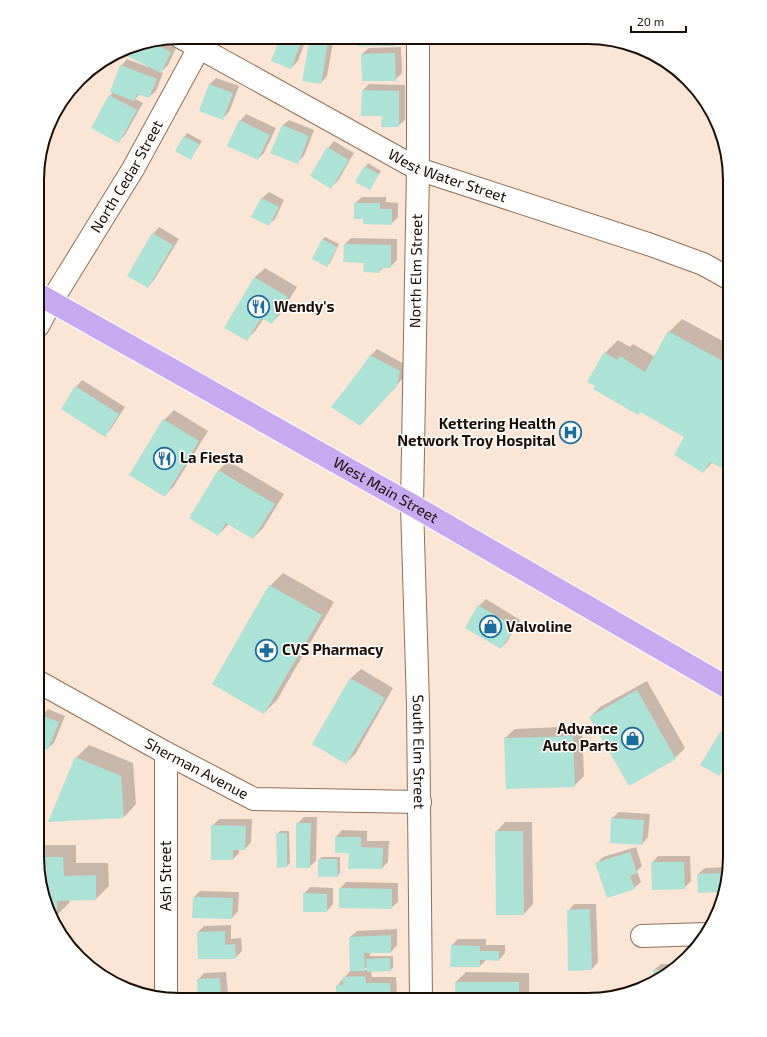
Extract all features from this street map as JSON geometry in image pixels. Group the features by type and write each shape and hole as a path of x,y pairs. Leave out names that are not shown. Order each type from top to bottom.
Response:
{"main road":[{"name":"West Main Street","path":"44,298 412,505 723,686"}],"street":[{"name":"West Water Street","path":"192,44 418,169 651,245 703,264 723,276"},
{"name":"North Elm Street","path":"412,505 418,169 418,44"},
{"name":"North Cedar Street","path":"44,298 133,169 199,48"},
{"name":"South Elm Street","path":"412,505 420,802 421,993"},
{"name":"Sherman Avenue","path":"44,685 166,754 254,799 420,802"},
{"name":"Ash Street","path":"166,754 166,992"},
{"path":"642,936 699,934"}],"building":[{"path":"277,44 300,44 291,69 271,61"},
{"path":"309,44 328,44 321,84 302,81"},
{"path":"357,44 395,44 395,46 357,46"},
{"path":"159,46 171,52 161,73 126,55"},
{"path":"395,53 396,81 362,81 361,54"},
{"path":"120,65 157,79 149,98 137,94 134,101 110,92"},
{"path":"209,84 233,93 223,120 199,111"},
{"path":"362,90 399,91 399,127 381,127 382,116 361,116"},
{"path":"109,95 137,110 119,143 91,128"},
{"path":"239,120 270,135 258,160 227,146"},
{"path":"282,125 309,136 298,164 270,153"},
{"path":"184,136 199,144 191,160 175,151"},
{"path":"327,147 349,160 331,189 310,176"},
{"path":"364,166 379,174 370,190 355,182"},
{"path":"261,198 279,207 269,226 251,217"},
{"path":"354,203 380,203 380,209 392,209 392,225 363,224 363,219 354,219"},
{"path":"152,233 173,245 148,288 127,276"},
{"path":"322,239 337,247 327,267 312,259"},
{"path":"344,244 391,245 391,268 380,268 380,273 363,272 364,263 343,262"},
{"name":"Wendy's","path":"254,277 288,297 272,324 261,318 247,341 224,328"},
{"path":"668,331 723,361 723,468 710,462 703,473 674,455 684,437 640,412 638,415 593,389 595,386 587,382 604,352 617,360 620,356 645,372"},
{"path":"370,355 400,371 397,386 360,426 331,407"},
{"path":"75,386 119,414 105,437 61,409"},
{"name":"La Fiesta","path":"163,419 199,441 165,497 129,475"},
{"path":"218,470 275,504 253,539 226,523 218,536 189,518"},
{"name":"CVS Pharmacy","path":"269,585 322,615 264,714 212,684"},
{"name":"Valvoline","path":"478,605 515,627 501,649 465,628"},
{"path":"350,678 385,698 346,764 312,744"},
{"name":"Advance Auto Parts","path":"637,690 676,759 629,786 589,717"},
{"path":"44,716 59,722 48,750 44,749"},
{"path":"720,732 723,734 723,769 719,776 700,765"},
{"path":"573,736 575,787 506,789 504,738"},
{"path":"75,757 121,776 124,818 48,822"},
{"path":"611,818 644,820 642,845 610,843"},
{"path":"296,823 311,823 310,868 296,868"},
{"path":"211,825 246,826 245,850 233,850 233,860 211,860"},
{"path":"495,831 523,831 524,915 496,915"},
{"path":"276,833 287,833 287,867 277,868"},
{"path":"335,837 361,837 361,847 383,848 382,869 348,869 349,853 335,853"},
{"path":"630,852 637,873 630,876 635,889 607,898 595,863"},
{"path":"44,857 63,857 64,876 96,875 96,900 57,901 57,915 45,875"},
{"path":"318,859 337,859 338,877 318,877"},
{"path":"651,862 684,862 685,889 652,890"},
{"path":"722,873 718,892 698,893 697,874"},
{"path":"339,888 392,889 392,909 339,908"},
{"path":"303,893 327,894 327,912 303,912"},
{"path":"193,897 233,898 232,919 192,918"},
{"path":"590,909 592,970 568,971 567,910"},
{"path":"225,931 225,945 235,944 236,959 198,959 197,932"},
{"path":"391,935 391,953 364,953 365,971 350,971 349,937"},
{"path":"451,945 480,946 480,951 499,951 499,961 480,960 480,967 450,967"},
{"path":"390,958 391,971 367,972 366,959"},
{"path":"653,970 663,970 653,976"},
{"path":"365,976 366,983 390,983 391,993 336,993 336,985 343,985 343,977"},
{"path":"220,978 221,993 198,993 197,979"},
{"path":"455,982 519,982 519,993 455,993"}],"place":[{"name":"Wendy's","path":"259,307"},
{"name":"Kettering Health Network Troy Hospital","path":"571,433"},
{"name":"La Fiesta","path":"164,458"},
{"name":"Valvoline","path":"490,627"},
{"name":"CVS Pharmacy","path":"267,650"},
{"name":"Advance Auto Parts","path":"633,738"}]}
